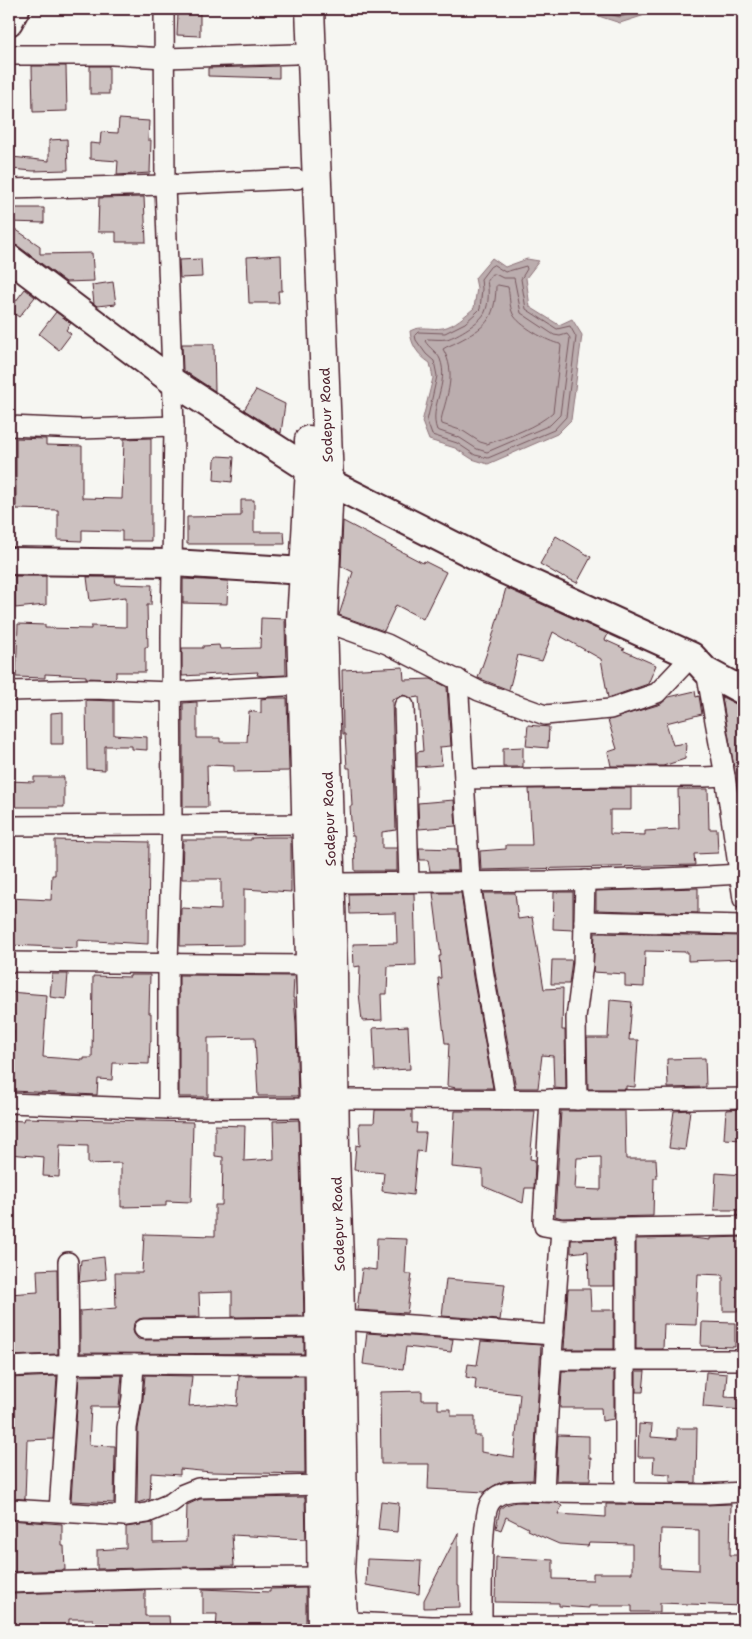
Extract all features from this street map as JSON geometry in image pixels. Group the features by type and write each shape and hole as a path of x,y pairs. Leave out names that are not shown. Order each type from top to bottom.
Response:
{"main road":[{"path":"294,9 298,178 319,475 304,572 301,621 310,965 324,1104 330,1324 343,1513 340,1572 333,1626"},
{"name":"Sodepur Road","path":"310,9 319,475 331,884 324,1104"},
{"path":"330,1324 320,1365 321,1485 322,1577 333,1626"}],"street":[{"path":"9,22 16,9"},
{"path":"164,9 165,185 174,426 171,692 172,825 168,964 168,1109"},
{"path":"9,56 112,55 165,58 295,54"},
{"path":"9,189 165,185 298,178"},
{"path":"9,258 172,381 319,475 501,569 699,663 743,691"},
{"path":"9,426 81,429 174,426"},
{"path":"9,560 173,562 304,572"},
{"path":"323,622 387,644 479,691 545,715 610,709 657,693 699,663"},
{"path":"699,663 725,776 743,899"},
{"path":"458,679 470,883 506,1099"},
{"path":"9,691 93,689 171,692 302,685"},
{"path":"404,706 409,882"},
{"path":"464,779 704,778 725,776"},
{"path":"9,826 306,824"},
{"path":"331,884 470,883 740,874"},
{"path":"577,1100 576,1018 583,964 585,880"},
{"path":"584,921 743,925"},
{"path":"9,962 310,965"},
{"path":"9,1102 168,1109 506,1099 637,1100 743,1098"},
{"path":"550,1099 544,1226 561,1229 743,1226"},
{"path":"544,1492 561,1229"},
{"path":"625,1229 625,1493"},
{"path":"59,1511 69,1364 68,1262"},
{"path":"144,1329 330,1324 554,1335"},
{"path":"552,1360 743,1360"},
{"path":"9,1367 69,1364 320,1365"},
{"path":"125,1516 127,1428 132,1397 134,1364"},
{"path":"9,1509 125,1516 147,1513 171,1504 183,1494 198,1488 321,1485"},
{"path":"482,1628 485,1522 490,1503 500,1495 514,1491 625,1493 743,1492"},
{"path":"9,1583 174,1578 322,1577"},
{"path":"333,1626 482,1628 743,1624"}],"water":[{"path":"577,9 658,9 620,23"},
{"path":"492,258 505,267 527,259 539,261 526,278 530,307 559,325 572,319 582,335 571,420 557,434 488,464 472,459 455,448 429,440 422,422 433,378 430,363 416,349 410,331 418,328 447,327 460,320 474,308 477,288 475,278"}],"building":[{"path":"178,13 200,13 200,36 177,35"},
{"path":"32,66 66,66 67,111 33,112"},
{"path":"90,66 109,66 109,94 90,94"},
{"path":"279,66 279,78 208,76 208,68"},
{"path":"119,119 149,121 148,140 151,140 150,173 117,175 118,161 90,159 90,143 100,144 101,132 118,133"},
{"path":"67,139 68,170 33,171 11,169 12,157 49,161 49,140"},
{"path":"144,197 146,242 116,242 116,232 98,232 99,198"},
{"path":"9,208 44,208 44,223 9,222"},
{"path":"9,225 40,246 40,254 92,253 94,281 66,282 18,246 9,243"},
{"path":"281,255 282,291 278,291 279,303 249,303 247,257"},
{"path":"201,259 202,277 180,278 179,260"},
{"path":"113,282 116,304 97,306 94,304 92,285"},
{"path":"25,289 35,297 19,317 9,310"},
{"path":"56,312 71,323 66,330 71,334 59,350 39,334"},
{"path":"182,344 214,344 215,391 183,370"},
{"path":"256,390 285,404 281,433 244,410"},
{"path":"16,438 46,439 46,445 82,446 82,498 122,499 124,439 151,438 151,541 122,541 122,531 82,530 82,541 58,540 58,510 16,509"},
{"path":"218,456 234,457 232,482 214,480 215,460"},
{"path":"241,500 254,500 254,532 284,532 285,544 187,544 187,517 241,516"},
{"path":"343,521 423,563 424,561 446,572 423,619 396,605 384,631 339,615 353,572 341,566"},
{"path":"556,536 591,557 577,583 562,577 540,564"},
{"path":"15,576 46,576 46,605 15,608"},
{"path":"87,577 115,577 116,584 152,585 151,605 147,605 148,647 145,647 145,672 116,672 114,679 45,674 45,678 16,677 18,624 45,625 45,628 91,629 91,626 126,627 126,597 90,601"},
{"path":"183,579 228,581 227,604 183,603"},
{"path":"506,588 608,634 605,640 656,665 648,684 608,698 601,659 553,632 542,661 518,655 509,690 478,678"},
{"path":"261,618 285,619 286,675 263,676 257,675 258,672 182,676 182,648 203,648 203,646 219,645 220,649 260,648"},
{"path":"403,667 404,680 431,679 447,687 451,746 440,747 442,765 417,767 417,752 423,751 419,697 411,698 403,695 392,699 396,830 382,832 382,848 397,848 397,871 355,871 354,836 352,836 350,806 352,806 350,768 347,768 345,734 343,734 342,670"},
{"path":"695,691 696,697 699,696 702,714 666,723 673,745 686,743 685,759 663,766 611,766 608,752 617,749 608,720 661,704 669,697"},
{"path":"722,697 743,706 743,803 740,803"},
{"path":"287,698 289,771 234,772 234,766 207,765 208,807 183,807 183,703 197,702 197,738 220,738 220,742 247,742 249,711 261,713 261,699"},
{"path":"86,700 114,701 114,735 147,737 147,750 132,749 132,746 105,746 105,770 87,769"},
{"path":"63,712 63,744 51,744 51,713"},
{"path":"528,725 549,727 548,748 526,746"},
{"path":"523,747 523,767 503,767 503,748"},
{"path":"34,777 64,777 64,807 9,807 9,781 34,782"},
{"path":"631,788 631,810 610,810 610,834 645,835 645,831 679,829 678,789 708,789 709,829 717,829 718,853 694,854 695,865 481,870 480,851 506,849 506,845 532,845 529,789"},
{"path":"454,800 456,826 419,829 418,803"},
{"path":"291,837 291,892 244,889 244,945 180,946 181,908 221,910 221,879 182,879 183,840 251,840 251,838"},
{"path":"55,840 149,842 148,944 77,940 77,948 9,945 9,898 51,900 52,875 55,875"},
{"path":"419,848 457,849 458,871 430,871 428,860 420,860"},
{"path":"698,888 698,913 596,910 596,891"},
{"path":"554,892 573,892 573,930 553,929"},
{"path":"414,893 416,965 388,966 387,994 381,994 382,1020 362,1021 359,993 360,966 354,967 353,944 397,943 396,913 350,914 349,894"},
{"path":"433,893 461,893 473,977 493,1088 456,1088 447,1086 449,1043 445,1043 440,1001 438,978 441,978 439,956 441,956"},
{"path":"483,893 515,893 518,919 532,917 544,989 563,988 562,1030 565,1030 566,1089 554,1088 553,1056 542,1055 538,1088 516,1088 495,973"},
{"path":"595,933 742,936 743,959 688,961 688,952 645,951 644,987 625,986 625,974 593,972"},
{"path":"552,960 572,960 569,984 551,984"},
{"path":"52,974 68,974 66,999 50,997"},
{"path":"130,975 150,975 149,1013 151,1013 151,1042 149,1064 113,1063 112,1080 98,1079 97,1095 12,1091 14,1031 9,1031 9,992 47,995 43,1057 84,1060 84,1058 92,1058 93,976 130,977"},
{"path":"179,975 294,976 293,998 296,1024 298,1096 258,1096 255,1037 208,1038 208,1097 179,1097"},
{"path":"610,1000 632,1002 629,1040 638,1040 635,1087 626,1086 626,1089 588,1089 587,1038 608,1038"},
{"path":"408,1026 410,1069 375,1071 373,1028"},
{"path":"705,1058 706,1087 668,1088 667,1059"},
{"path":"743,1109 743,1140 724,1139 726,1110"},
{"path":"375,1110 412,1110 412,1123 417,1123 416,1133 426,1133 424,1152 417,1151 413,1195 382,1191 384,1173 354,1170 356,1145 360,1146 359,1123 374,1123"},
{"path":"690,1110 685,1150 669,1148 674,1111"},
{"path":"455,1111 535,1111 530,1159 535,1160 534,1188 525,1188 523,1203 483,1186 483,1170 452,1167"},
{"path":"561,1111 625,1111 626,1159 656,1159 657,1178 654,1178 653,1216 562,1218 555,1216","holes":["601,1157 601,1190 575,1189 577,1158"]},
{"path":"24,1118 193,1122 191,1202 166,1201 166,1206 121,1207 121,1163 88,1164 88,1146 60,1145 59,1177 43,1176 44,1157 9,1154 9,1120 23,1121"},
{"path":"299,1120 304,1316 232,1317 232,1292 199,1293 200,1317 143,1318 134,1323 133,1330 138,1339 144,1340 304,1338 304,1354 80,1353 80,1311 116,1308 115,1273 142,1273 144,1234 215,1236 215,1205 222,1205 223,1157 215,1156 215,1125 245,1126 244,1161 274,1159 273,1121"},
{"path":"716,1173 743,1175 743,1210 714,1210"},
{"path":"743,1237 743,1311 723,1311 723,1275 698,1274 696,1325 664,1324 663,1349 636,1349 636,1239 692,1238 710,1240 710,1238"},
{"path":"377,1238 407,1239 405,1274 412,1274 407,1313 357,1310 362,1268 376,1270"},
{"path":"614,1239 614,1286 589,1286 588,1251 571,1253 571,1240"},
{"path":"104,1257 106,1279 79,1282 81,1260"},
{"path":"57,1269 58,1354 9,1356 9,1294 38,1292 37,1270"},
{"path":"446,1279 505,1284 500,1320 442,1316"},
{"path":"568,1289 590,1289 591,1310 614,1310 614,1349 564,1349"},
{"path":"702,1322 735,1323 735,1347 701,1346"},
{"path":"367,1333 453,1339 451,1352 406,1347 403,1369 363,1364"},
{"path":"481,1341 541,1345 533,1480 504,1481 485,1492 428,1489 429,1464 381,1464 380,1392 422,1391 422,1400 438,1400 438,1409 451,1409 451,1416 475,1416 475,1436 481,1436 481,1452 514,1457 520,1394 475,1389 476,1379 466,1377 468,1364 477,1365"},
{"path":"562,1371 614,1371 614,1419 602,1421 601,1408 560,1408"},
{"path":"636,1371 645,1371 643,1392 636,1392"},
{"path":"706,1372 727,1374 725,1397 743,1398 743,1410 703,1407"},
{"path":"122,1375 119,1407 91,1407 89,1445 115,1446 114,1503 71,1501 79,1376"},
{"path":"145,1375 192,1376 189,1406 217,1404 237,1406 239,1376 304,1376 305,1474 211,1472 180,1469 180,1475 151,1473 150,1499 137,1503 138,1429"},
{"path":"57,1376 53,1439 27,1440 25,1499 9,1498 9,1378"},
{"path":"639,1424 652,1425 651,1437 677,1439 677,1428 697,1428 696,1483 670,1482 670,1474 653,1473 654,1457 638,1457"},
{"path":"558,1435 589,1436 589,1458 591,1458 590,1481 556,1481"},
{"path":"305,1497 306,1539 232,1535 234,1566 97,1569 97,1550 126,1548 126,1527 153,1523 153,1543 186,1542 187,1505 200,1499"},
{"path":"381,1501 399,1503 397,1532 378,1530"},
{"path":"516,1502 557,1503 562,1506 558,1514 606,1517 606,1504 731,1504 730,1555 743,1555 743,1606 660,1603 660,1612 632,1612 632,1606 589,1606 589,1608 559,1606 559,1603 495,1602 496,1557 553,1560 553,1579 593,1580 593,1573 632,1573 632,1544 589,1543 588,1546 559,1544 527,1530 528,1528 506,1517 501,1530 496,1528 500,1509 505,1505","holes":["661,1529 699,1530 699,1570 660,1568"]},
{"path":"9,1520 62,1524 65,1570 9,1572"},
{"path":"458,1533 460,1607 424,1608 424,1600"},
{"path":"367,1559 421,1561 419,1594 366,1585"},
{"path":"306,1588 306,1630 216,1630 217,1614 203,1614 203,1589 270,1592 270,1589"},
{"path":"145,1590 145,1616 169,1616 170,1630 94,1630 93,1619 69,1619 69,1630 50,1630 50,1626 9,1626 9,1594"}]}
